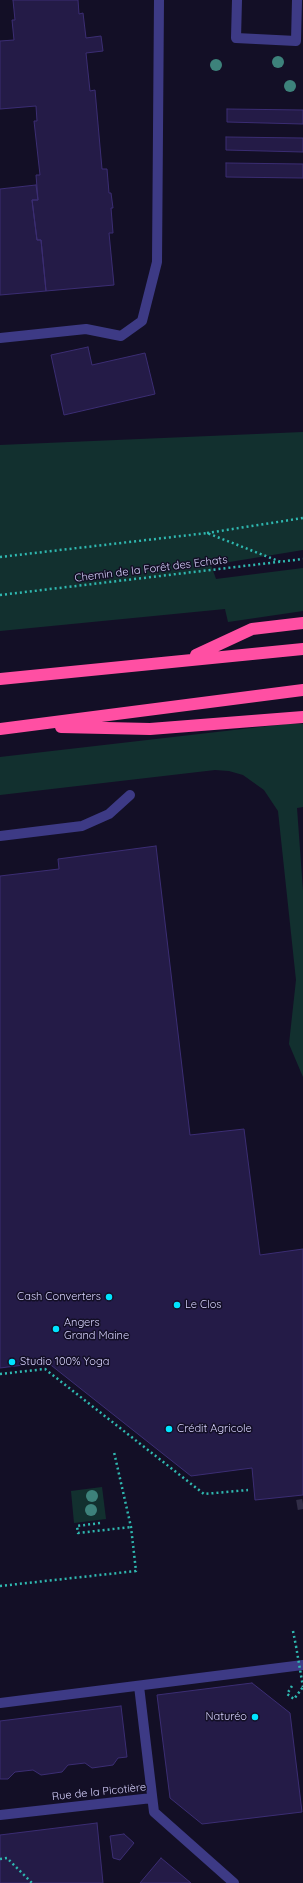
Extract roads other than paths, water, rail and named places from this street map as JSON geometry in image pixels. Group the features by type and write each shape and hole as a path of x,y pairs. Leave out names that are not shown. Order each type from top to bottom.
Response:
{"highway":[{"path":"188,659 252,629 303,623"},
{"path":"0,679 188,659 303,649"},
{"path":"0,729 303,690"},
{"path":"24,726 150,729 303,718"}],"street":[{"path":"0,338 86,329 121,336 142,320 158,262 159,0"},
{"path":"237,0 236,38 300,41 298,0"},
{"path":"0,836 82,826 108,814 130,795"},
{"path":"0,1704 303,1665"},
{"path":"139,1686 152,1798"},
{"name":"Rue de la Picotière","path":"0,1815 152,1798 154,1812 234,1883"}],"tunnel":[{"path":"297,1505 303,1504"}],"place":[{"name":"Cash Converters","path":"109,1297"},
{"name":"Le Clos","path":"177,1305"},
{"name":"Angers Grand Maine","path":"56,1329"},
{"name":"Studio 100% Yoga","path":"12,1362"},
{"name":"Crédit Agricole","path":"169,1429"},
{"name":"Naturéo","path":"255,1717"}]}
